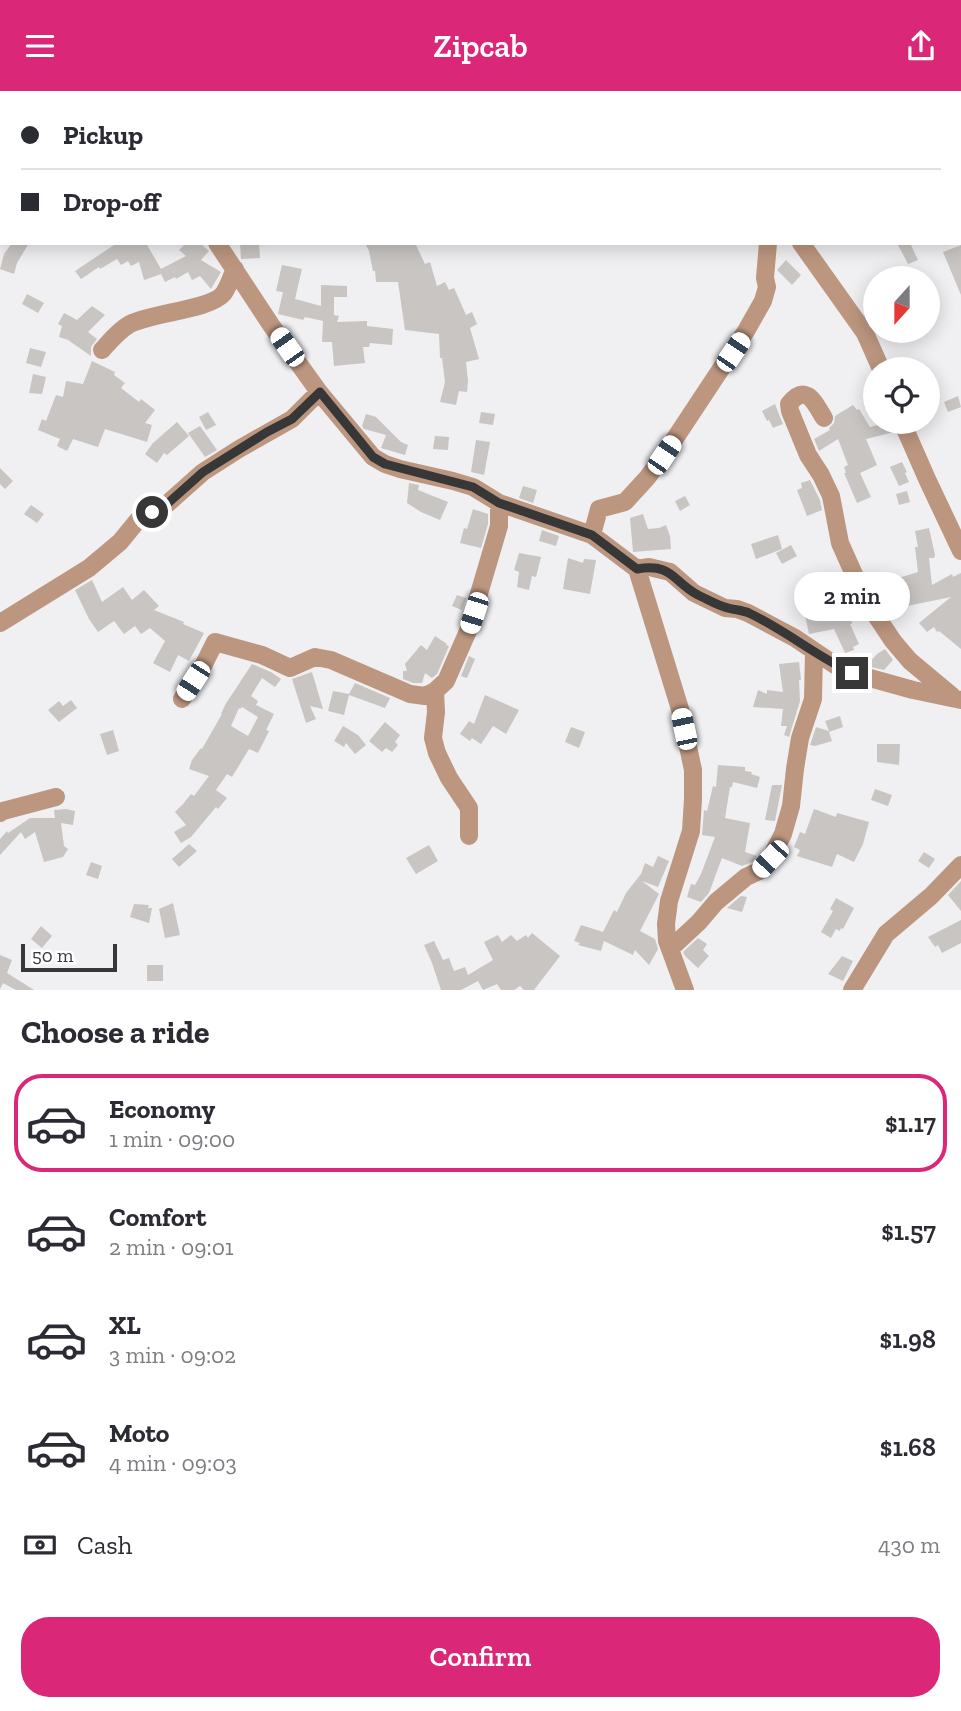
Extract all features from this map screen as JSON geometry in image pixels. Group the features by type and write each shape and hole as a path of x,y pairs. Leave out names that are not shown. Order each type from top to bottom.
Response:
{"street":[{"path":"218,245 271,325 320,392 373,457 400,469 473,487 499,503 592,535 637,569 680,709 693,770 691,831 669,901 666,924 667,941 685,990"},
{"path":"592,535 599,509 625,502 652,471 746,331 763,301 767,287 765,278 768,245"},
{"path":"802,245 865,333 876,357"},
{"path":"102,350 127,326 144,319 212,303 223,294 235,269"},
{"path":"0,623 89,568 121,542 138,520 167,504 203,472 230,454 292,419 320,392"},
{"path":"824,418 808,395 797,397 789,404 808,455 831,496 840,543 865,599 910,661 959,702"},
{"path":"907,434 961,551"},
{"path":"182,699 215,642 262,655 290,668 315,657 341,664 410,694 425,696 435,691 446,681 468,631 499,526 499,503"},
{"path":"637,569 649,567 670,572 694,593 725,608 748,613 852,673 959,702"},
{"path":"670,949 716,902 746,877 760,870 770,859 783,834 791,806 800,738 813,699 814,652"},
{"path":"435,691 433,738 449,778 469,808 468,837"},
{"path":"0,813 56,797"},
{"path":"852,990 886,935 931,896 961,865"}],"building":[{"path":"11,245 28,245 14,274 0,269 4,254"},
{"path":"114,245 147,245 161,269 186,256 179,250 184,245 202,245 209,251 201,260 221,272 211,289 200,276 192,280 188,272 165,282 161,274 144,280 139,262 131,266 128,261 121,265 117,259 81,279 75,271"},
{"path":"240,245 259,245 260,258 241,259"},
{"path":"366,245 416,245 425,264 430,262 437,286 445,282 449,290 454,288 466,315 472,312 477,324 470,328 479,359 466,362 467,392 459,391 456,405 440,402 445,382 439,334 405,330 398,282 376,282"},
{"path":"898,245 911,245 918,260 908,264"},
{"path":"961,245 961,295 943,252"},
{"path":"786,260 801,275 792,285 777,270"},
{"path":"282,265 302,269 295,299 321,306 321,285 347,286 347,297 334,297 334,315 339,316 337,322 367,321 367,326 393,329 392,345 370,343 369,347 363,347 365,363 334,366 332,342 322,342 323,321 278,314 283,292 276,291"},
{"path":"27,294 44,303 38,313 22,304"},
{"path":"92,306 105,315 88,332 97,339 91,347 91,356 59,337 62,326 58,324 64,313 77,320"},
{"path":"30,348 46,352 41,367 26,363"},
{"path":"92,361 115,372 114,375 125,383 121,388 155,410 145,423 152,425 147,442 105,429 98,447 73,439 67,451 57,446 60,439 38,430 42,419 46,421 56,395 63,397 66,381 83,384"},
{"path":"33,374 46,377 42,394 29,393"},
{"path":"958,396 961,407 948,412 944,402"},
{"path":"775,404 783,424 773,428 762,411"},
{"path":"853,405 863,416 863,434 886,434 866,439 877,465 860,473 871,497 857,503 844,473 844,467 848,465 838,439 819,451 814,439 830,430 835,416"},
{"path":"208,412 216,425 206,430 199,417"},
{"path":"481,412 495,414 493,425 479,423"},
{"path":"366,414 376,417 401,442 408,445 405,455 381,448 386,435 364,429 362,426"},
{"path":"177,422 189,436 167,455 164,453 157,463 145,454 153,443"},
{"path":"200,426 217,450 205,457 188,433"},
{"path":"435,436 449,437 448,450 433,449"},
{"path":"476,440 490,442 484,475 471,472"},
{"path":"902,462 909,482 899,486 890,467"},
{"path":"0,468 13,481 5,489 0,484"},
{"path":"810,480 822,510 807,516 797,490 802,488 801,483"},
{"path":"409,483 419,485 418,490 448,502 440,520 407,503"},
{"path":"523,486 537,490 533,503 519,498"},
{"path":"907,491 910,502 899,505 896,494"},
{"path":"685,496 690,505 680,511 675,501"},
{"path":"31,505 44,514 37,523 24,514"},
{"path":"473,509 488,514 481,548 460,543"},
{"path":"643,514 648,529 666,525 671,549 633,552 630,518"},
{"path":"929,528 935,555 934,558 929,558 932,585 952,574 953,577 961,573 961,649 934,627 927,632 919,623 951,597 907,606 905,600 882,604 872,587 918,572 915,531"},
{"path":"542,530 559,536 556,546 539,541"},
{"path":"778,535 782,549 756,559 751,544"},
{"path":"791,545 797,556 782,564 776,553"},
{"path":"519,553 541,557 536,577 532,576 529,590 517,587 519,572 514,570"},
{"path":"568,558 583,563 584,559 596,560 590,594 563,589"},
{"path":"92,580 102,602 123,587 132,600 144,590 159,606 154,610 204,633 189,661 178,655 170,672 153,663 165,641 150,628 141,634 135,626 124,634 114,621 98,632 75,590"},
{"path":"457,595 466,598 462,610 452,606"},
{"path":"849,611 850,624 859,644 853,647 854,650 845,653 834,629 809,634 805,615 821,612 822,619"},
{"path":"435,636 449,646 437,674 432,678 425,673 422,683 403,679 403,671 407,671 405,664 421,645 427,650"},
{"path":"885,649 893,660 884,670 871,667 870,662"},
{"path":"469,656 475,659 467,678 461,676"},
{"path":"799,662 800,701 789,737 784,735 787,726 781,726 783,709 753,707 758,690 767,694 767,690 783,692 779,664"},
{"path":"252,664 281,679 275,687 262,678 251,696 258,701 256,705 274,714 258,753 249,749 232,777 227,774 216,790 227,798 191,837 181,843 174,832 186,825 175,812 191,794 194,796 209,776 189,769","holes":["242,707 258,717 248,736 231,726 239,708"]},
{"path":"312,672 323,709 310,706 316,719 306,723 292,679"},
{"path":"355,683 390,698 385,708 349,695 344,715 328,711 333,691 349,694"},
{"path":"485,695 519,710 506,734 493,726 481,744 460,734 469,721 474,724"},
{"path":"71,700 77,708 59,722 48,710 59,701 63,706"},
{"path":"840,716 843,727 829,732 832,741 810,745 816,727 829,731 825,721"},
{"path":"385,722 400,735 395,742 398,745 392,752 386,748 382,752 369,741"},
{"path":"343,726 358,735 366,745 355,754 346,743 344,747 334,741"},
{"path":"571,727 585,732 579,748 565,742"},
{"path":"113,730 119,751 107,755 100,734"},
{"path":"877,744 900,744 899,765 877,762"},
{"path":"718,765 745,767 745,771 760,777 757,788 733,782 725,818 750,823 745,852 757,856 752,862 742,866 722,858 709,893 701,902 687,897 691,884 695,885 701,874 715,837 702,835 704,810 707,811 713,786 716,787"},
{"path":"772,785 782,785 775,821 765,820"},
{"path":"875,789 892,795 888,806 871,800"},
{"path":"814,809 836,817 837,813 869,822 863,844 854,862 837,854 832,867 797,856 800,850 794,847 800,832 805,834"},
{"path":"54,810 75,811 73,825 61,823 64,846 68,849 63,857 44,862 35,832 25,839 21,832 0,855 0,839 7,831 8,833 30,818 55,818"},
{"path":"189,844 197,851 179,867 172,859"},
{"path":"429,845 438,861 416,874 406,858"},
{"path":"924,852 935,859 929,868 918,861"},
{"path":"658,856 669,861 658,887 642,881 659,894 640,931 655,939 658,949 649,965 635,950 633,955 604,941 601,951 578,945 580,943 574,941 581,925 603,932 614,910 617,912 626,893 641,874 645,863 653,867"},
{"path":"91,862 102,866 98,879 86,875"},
{"path":"961,881 961,911 948,895"},
{"path":"741,896 747,897 742,912 727,908"},
{"path":"836,898 854,908 843,929 836,929 831,938 821,932 833,911 830,909"},
{"path":"173,903 180,935 165,938 159,909"},
{"path":"134,904 149,905 148,908 152,908 149,923 130,917"},
{"path":"961,920 961,943 942,953 938,945 935,947 928,937"},
{"path":"41,926 52,936 42,948 31,939"},
{"path":"532,933 560,956 534,990 524,990 520,986 514,990 501,990 497,984 483,990 478,981 461,990 441,990 424,945 434,941 443,960 449,958 454,971 465,967 468,975 493,960 484,942 498,935 502,942 511,935 517,941 526,935 528,938"},
{"path":"698,938 707,944 703,950 709,956 698,968 683,952"},
{"path":"0,955 12,960 7,973 34,990 16,990 3,983 0,989"},
{"path":"842,956 853,961 843,981 828,974"},
{"path":"147,965 163,965 163,981 147,981"}],"route":[{"path":"152,512 167,504 203,472 292,419 320,392 373,457 385,464 473,487 499,503 592,535 637,569 649,567 670,572 694,593 725,608 748,613 852,673"}]}
